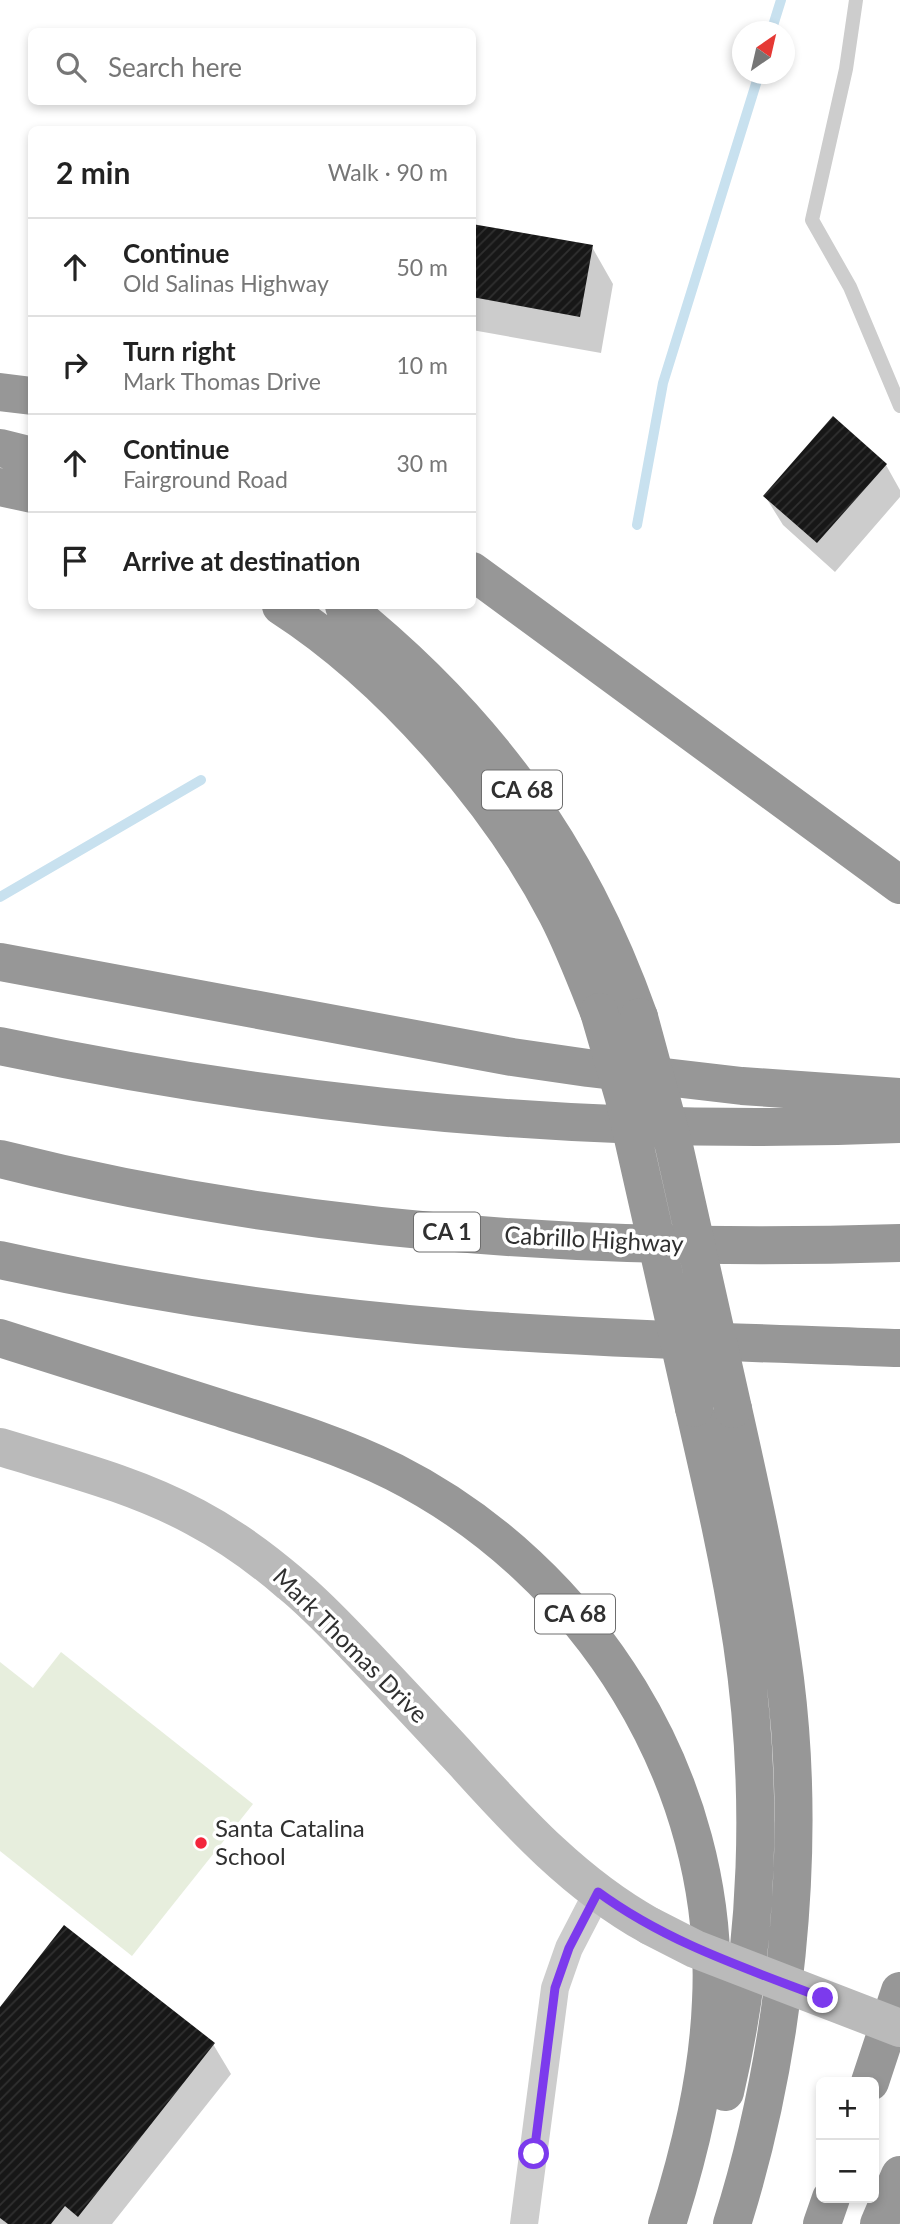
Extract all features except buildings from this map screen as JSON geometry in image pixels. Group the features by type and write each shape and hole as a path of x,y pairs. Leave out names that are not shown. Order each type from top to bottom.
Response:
{"highway":[{"path":"0,392 28,396"},
{"path":"0,447 28,455"},
{"path":"0,487 28,493"},
{"path":"476,574 900,885"},
{"path":"285,609 327,640 385,690 442,748 516,845 538,879 573,946 599,1012 627,1109 720,1526 742,1643 751,1726 754,1849 747,1964 734,2046 708,2162 687,2224"},
{"name":"CA 68","path":"348,609 387,641 439,691 490,748 562,850 587,894 622,969 639,1017 674,1146 760,1533 779,1639 789,1723 793,1808 791,1888 779,2014 756,2132 732,2224"},
{"path":"0,962 524,1059 742,1086 900,1097"},
{"path":"0,1046 209,1085 458,1115 689,1127 900,1124"},
{"name":"Cabrillo Highway","path":"0,1159 105,1183 224,1205 426,1230 677,1245 900,1243"},
{"path":"0,1260 143,1289 290,1311 384,1321 547,1334 900,1348"},
{"name":"CA 68","path":"0,1338 317,1439 393,1472 460,1510 523,1559 570,1608 603,1649 646,1718 677,1787 697,1857 709,1928 712,1998 703,2080 690,2143 667,2224"},
{"path":"872,2077 900,1991"},
{"path":"879,2224 900,2175"},
{"path":"822,2224 829,2203"}],"street":[{"name":"Mark Thomas Drive","path":"0,1447 122,1485 193,1516 230,1536 293,1584 349,1639 523,1827 598,1892 650,1926 695,1949 900,2028"},
{"path":"524,2224 555,1988 569,1948 598,1892"}],"lane":[{"path":"856,0 846,69 812,220 850,287 900,406"}],"green space":[{"path":"61,1652 253,1804 132,1956 0,1851 0,1662 33,1688"}],"waterway":[{"path":"774,21 781,0"},
{"path":"637,525 663,383 756,84"},
{"path":"0,897 201,780"}],"place":[{"name":"Santa Catalina School","path":"201,1843"}],"route":[{"path":"534,2154 555,1988 569,1948 598,1892 631,1916 695,1949 823,1998"}]}
